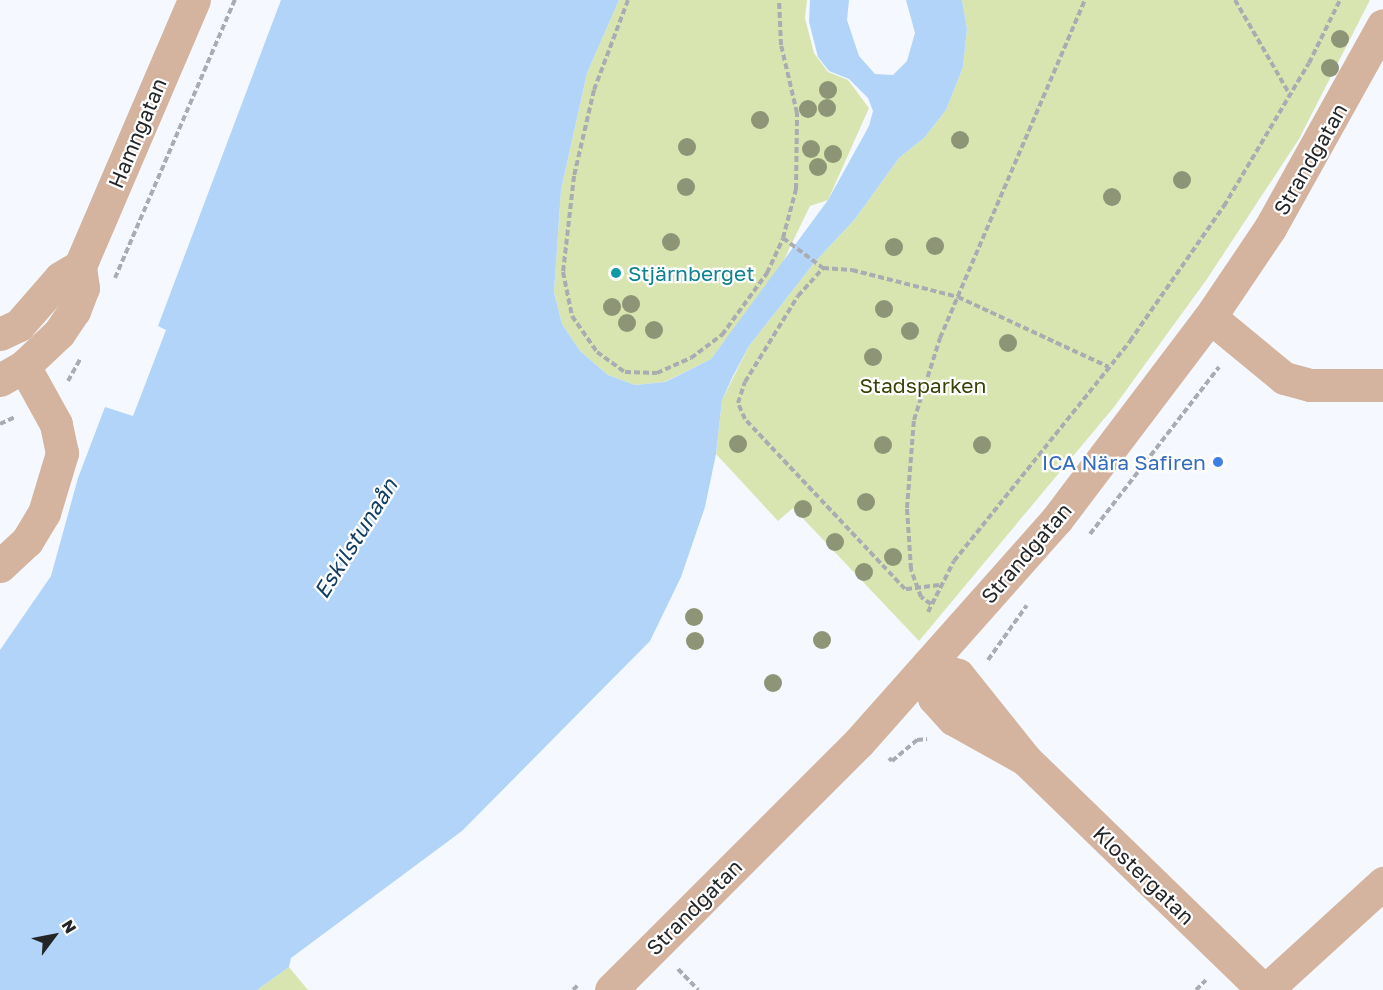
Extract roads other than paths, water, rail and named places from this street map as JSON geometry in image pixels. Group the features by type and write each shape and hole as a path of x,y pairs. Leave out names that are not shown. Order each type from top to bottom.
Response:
{"street":[{"name":"Hamngatan","path":"0,567 27,541 44,513 62,453 56,424 12,373 59,333 74,310 83,288 80,266 195,0"},
{"name":"Strandgatan","path":"611,990 859,742 1057,519 1210,317 1270,228 1383,25"},
{"path":"0,334 19,325 60,278 80,266"},
{"path":"1210,317 1284,378 1310,384 1383,385"},
{"name":"Klostergatan","path":"927,666 934,698 953,718 1025,759 1265,990"},
{"path":"1265,990 1383,883"}],"water":[{"name":"Eskilstunaån","path":"281,0 619,0 587,73 561,190 554,292 562,324 580,351 608,375 635,385 665,382 711,359 828,200 869,126 873,111 868,98 849,79 829,71 818,57 809,22 810,0 849,0 847,20 859,56 875,74 893,75 907,61 915,33 906,0 962,0 967,29 963,67 946,110 924,138 899,158 855,219 814,263 749,346 733,376 722,400 716,454 705,507 681,577 650,641 462,831 291,958 289,967 257,990 0,990 0,650 51,576 78,478 105,407 133,416 166,330 158,326"}],"place":[{"name":"Stjärnberget","path":"616,273"},
{"name":"ICA Nära Safiren","path":"1218,462"}],"park label":[{"name":"Stadsparken","path":"923,385"}]}
